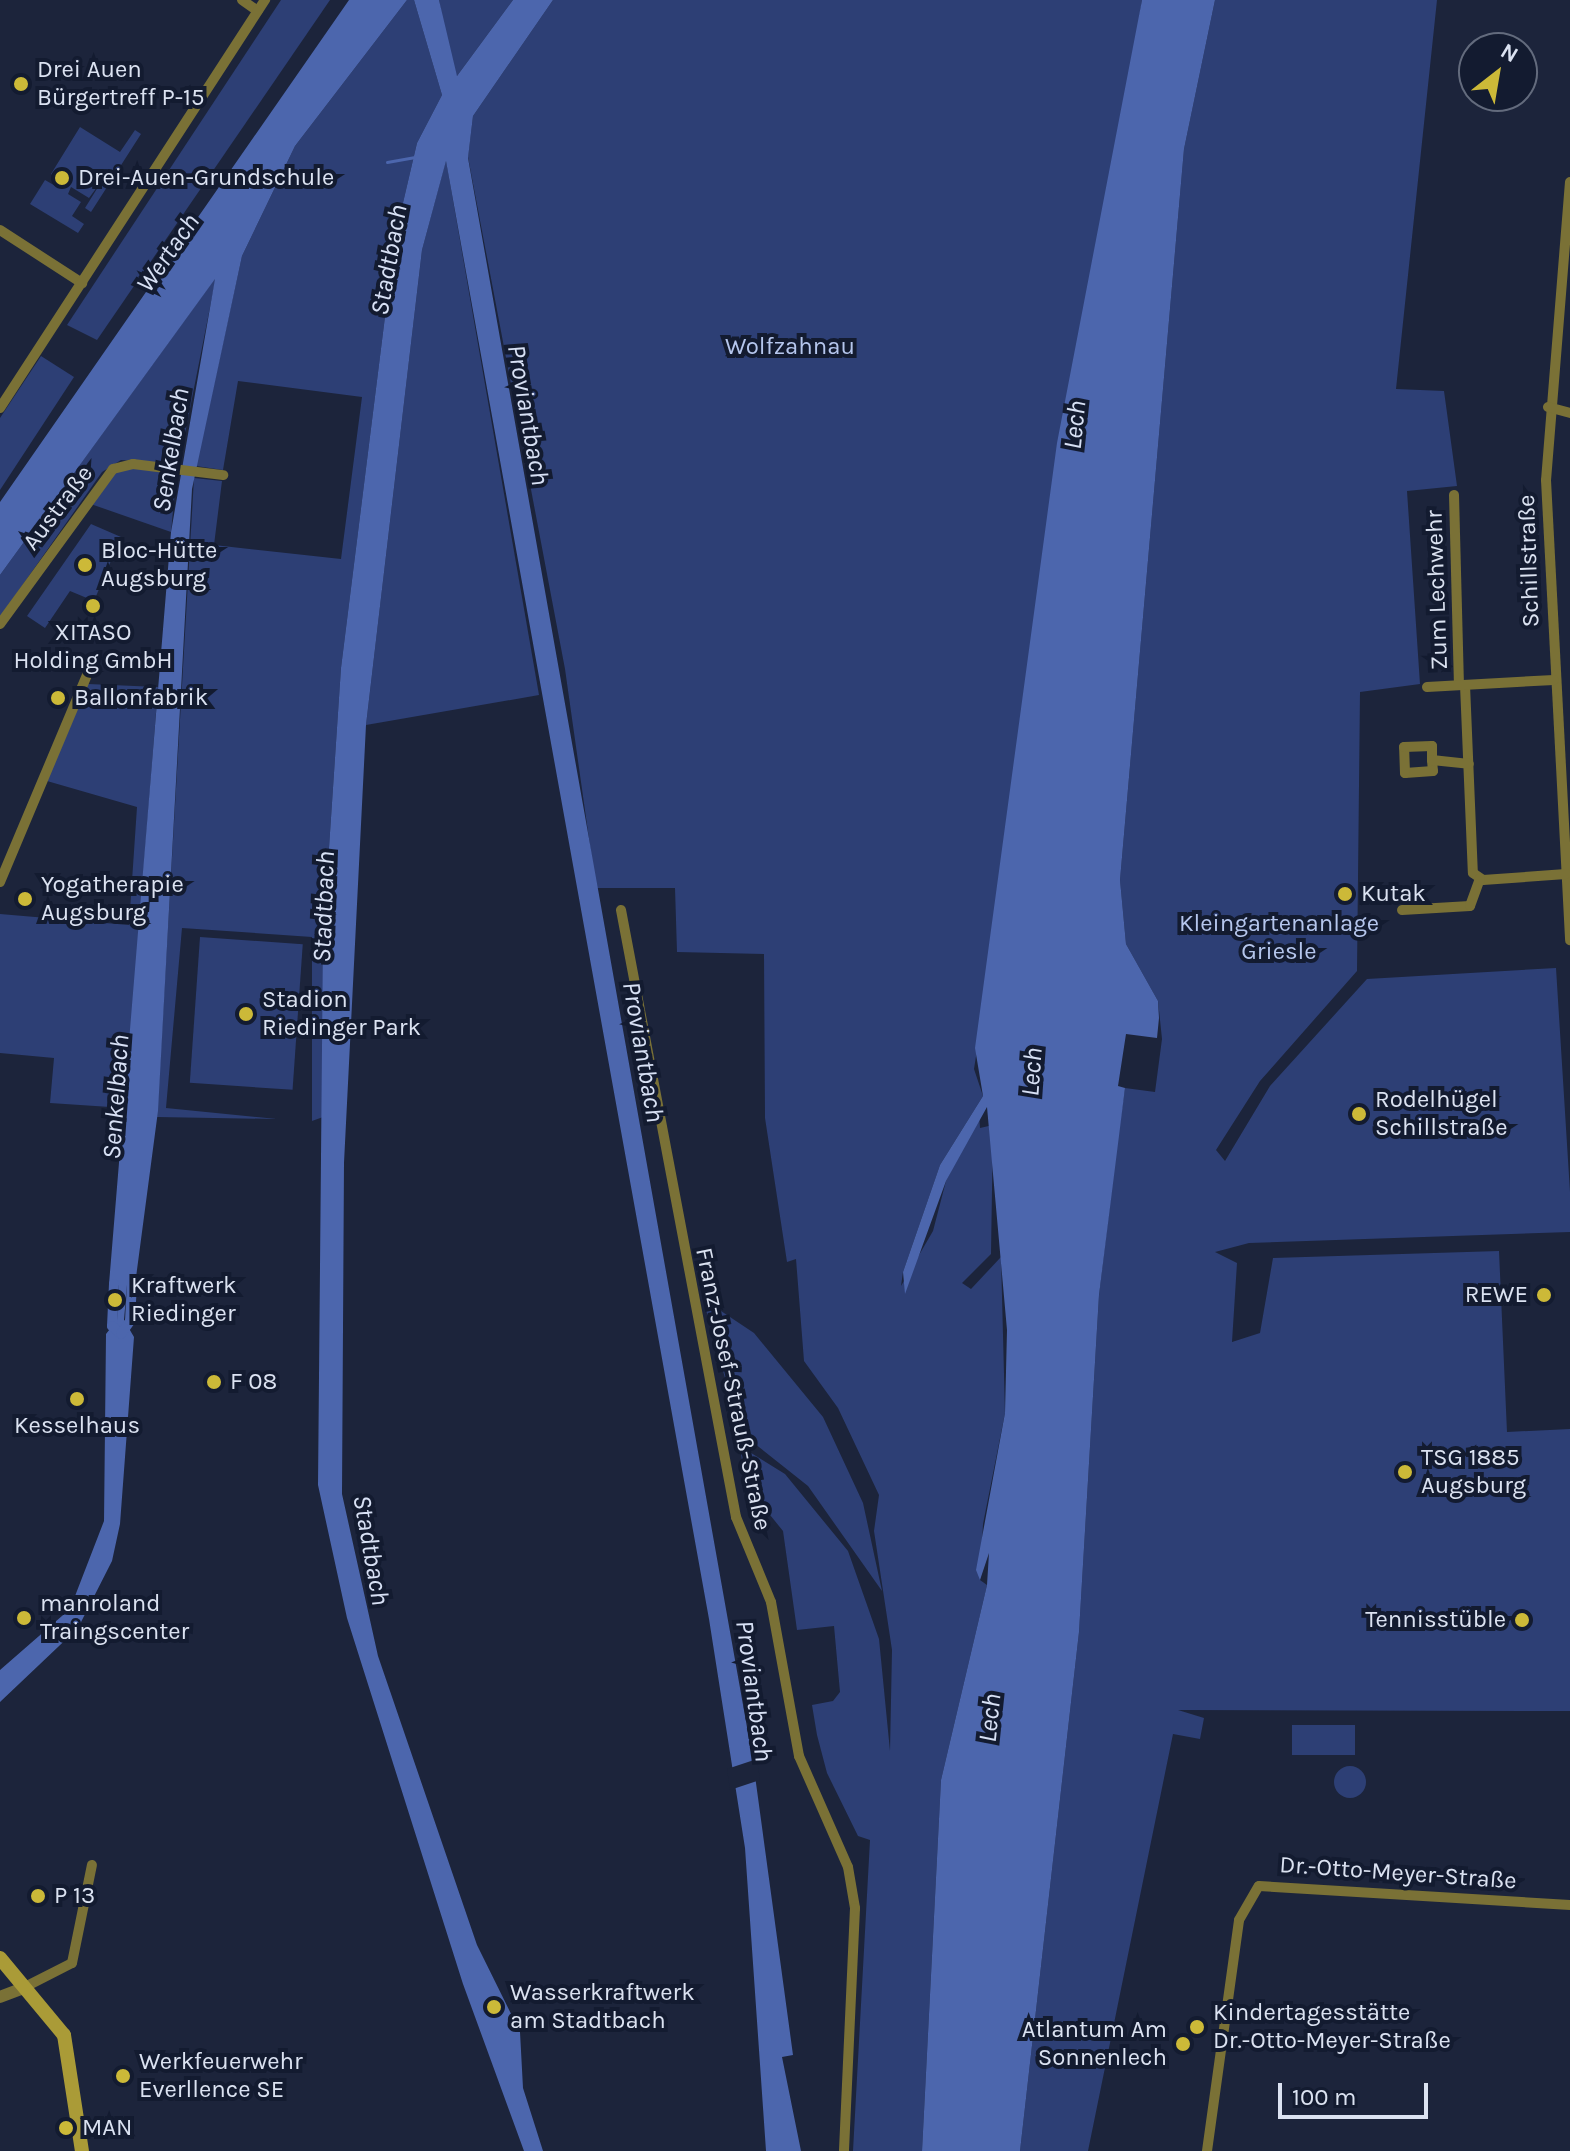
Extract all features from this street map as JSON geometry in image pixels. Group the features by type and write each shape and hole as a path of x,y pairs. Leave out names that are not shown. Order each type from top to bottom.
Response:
{"main road":[{"path":"0,1958 21,1989 64,2035 82,2151"}],"street":[{"path":"242,0 258,11"},
{"path":"0,408 265,0"},
{"name":"Schillstraße","path":"1570,182 1548,407 1554,680 1570,940"},
{"path":"0,230 82,283"},
{"path":"1548,407 1570,413"},
{"name":"Austraße","path":"0,624 106,475 122,465 223,475"},
{"name":"Zum Lechwehr","path":"1454,495 1462,685"},
{"path":"0,882 89,670"},
{"name":"Zum Lechwehr","path":"1427,687 1554,680"},
{"path":"1462,685 1473,873 1480,879 1566,874"},
{"path":"1435,760 1469,764"},
{"path":"1402,910 1470,906 1480,879"},
{"name":"Franz-Josef-Strauß-Straße","path":"621,910 736,1517 771,1602 799,1756 848,1867 855,1908 844,2151"},
{"path":"0,1997 72,1963 92,1865"},
{"name":"Dr.-Otto-Meyer-Straße","path":"1207,2151 1239,1920 1259,1886 1570,1905"}],"green space":[{"path":"281,0 330,0 97,340 67,325"},
{"path":"407,0 414,0 442,95 417,143 395,237 341,668 323,938 323,1117 312,1121 312,937 182,928 166,1108 277,1119 157,1117 194,478 222,481 214,545 341,559 362,397 238,381 223,470 196,466 242,256 295,146"},
{"path":"439,0 513,0 457,76 452,69"},
{"name":"Wolfzahnau","path":"553,0 1142,0 974,1069 983,1096 940,1165 901,1286 933,1231 946,1181 979,1114 980,1128 993,1125 991,1254 962,1283 971,1289 1001,1257 1005,1413 983,1524 980,1580 987,1585 941,1780 922,2151 853,2151 870,1840 858,1836 827,1773 817,1735 812,1705 833,1701 840,1692 834,1626 797,1630 783,1531 745,1484 740,1446 785,1474 848,1551 879,1639 890,1751 892,1650 874,1531 879,1495 838,1408 804,1361 796,1259 787,1262 765,1118 764,954 677,952 675,888 596,888 565,669 468,157 473,116"},
{"name":"Kleingartenanlage Griesle","path":"1215,0 1437,0 1396,389 1444,391 1457,486 1407,491 1420,684 1360,692 1357,971 1260,1081 1216,1150 1225,1161 1270,1086 1367,979 1556,968 1570,1192 1570,1232 1249,1243 1215,1252 1237,1263 1232,1342 1260,1333 1273,1258 1499,1251 1507,1432 1570,1429 1570,1711 1178,1710 1204,1718 1200,1739 1173,1734 1088,2151 1020,2151 1079,1632 1099,1295 1118,1136 1125,1088 1155,1092 1162,1039 1158,1001 1126,944 1120,880 1184,149"},
{"path":"80,127 120,152 135,130 141,134 91,212 85,208 103,179 89,198 71,187 68,194 81,202 72,216 84,224 78,233 30,204 45,180 59,188 64,183 51,174"},
{"path":"446,160 539,695 366,725 422,250"},
{"path":"216,277 179,464 121,460 102,472 0,617 0,575"},
{"path":"41,356 74,377 0,490 0,418"},
{"path":"122,465 177,469 171,532 85,502"},
{"name":"Bloc-Hütte Augsburg","path":"91,524 121,537 94,601 70,591 45,628 27,616"},
{"path":"88,684 158,687 125,1108 50,1103 54,1058 0,1053 0,914 129,925 137,807 47,781"},
{"name":"Stadion Riedinger Park","path":"200,937 303,944 293,1090 190,1083"},
{"path":"703,1299 754,1333 823,1417 863,1503 882,1591 808,1486 740,1432"},
{"path":"1292,1725 1355,1725 1355,1755 1292,1755"},
{"path":"1350,1766 1361,1771 1366,1782 1361,1793 1350,1798 1339,1793 1334,1782 1339,1771"}],"water":[{"path":"349,0 407,0 295,146 242,256 192,489 158,1111 135,1285 127,1285 124,1320 134,1337 120,1524 112,1561 78,1628 0,1702 0,1670 70,1609 104,1521 106,1334 117,1320 119,1285 109,1284 171,532 215,279 0,575 0,502"},
{"path":"414,0 439,0 457,76 513,0 553,0 473,116 468,158 753,1761 793,2055 782,2057 801,2151 766,2151 745,1848 709,1619 446,161 422,250 366,725 344,1163 342,1494 378,1656 477,1945 520,2032 523,2088 543,2151 524,2151 463,1984 347,1618 318,1485 323,938 341,668 395,237 417,143 442,95"},
{"name":"Lech","path":"1142,0 1215,0 1184,149 1120,880 1126,944 1158,1001 1157,1038 1126,1034 1118,1086 1125,1088 1099,1295 1079,1632 1020,2151 922,2151 941,1780 987,1585 989,1553 980,1580 976,1570 1005,1413 1007,1330 987,1107 946,1181 905,1294 903,1272 940,1165 983,1096 975,1048 1057,443"}],"pier":[{"path":"757,1759 760,1780 730,1790 727,1769"}],"waterway":[{"path":"387,162 414,157"},
{"name":"Senkelbach","path":"114,1284 112,1326 121,1334 130,1321 132,1285"}],"place":[{"name":"Drei Auen Bürgertreff P-15","path":"21,84"},
{"name":"Drei-Auen-Grundschule","path":"62,178"},
{"name":"Bloc-Hütte Augsburg","path":"85,565"},
{"name":"XITASO Holding GmbH","path":"93,606"},
{"name":"Ballonfabrik","path":"58,698"},
{"name":"Kutak","path":"1345,894"},
{"name":"Yogatherapie Augsburg","path":"25,899"},
{"name":"Stadion Riedinger Park","path":"246,1014"},
{"name":"Rodelhügel Schillstraße","path":"1359,1114"},
{"name":"REWE","path":"1544,1295"},
{"name":"Kraftwerk Riedinger","path":"115,1300"},
{"name":"F 08","path":"214,1382"},
{"name":"Kesselhaus","path":"77,1399"},
{"name":"TSG 1885 Augsburg","path":"1405,1472"},
{"name":"manroland Traingscenter","path":"24,1618"},
{"name":"Tennisstüble","path":"1522,1620"},
{"name":"P 13","path":"38,1896"},
{"name":"Wasserkraftwerk am Stadtbach","path":"494,2007"},
{"name":"Kindertagesstätte Dr.-Otto-Meyer-Straße","path":"1197,2027"},
{"name":"Atlantum Am Sonnenlech","path":"1183,2044"},
{"name":"Werkfeuerwehr Everllence SE","path":"123,2076"},
{"name":"MAN","path":"66,2128"}],"water label":[{"name":"Wertach","path":"168,253"},
{"name":"Stadtbach","path":"389,260"},
{"name":"Proviantbach","path":"528,415"},
{"name":"Stadtbach","path":"324,907"},
{"name":"Proviantbach","path":"643,1052"},
{"name":"Stadtbach","path":"371,1550"},
{"name":"Proviantbach","path":"754,1691"}]}
